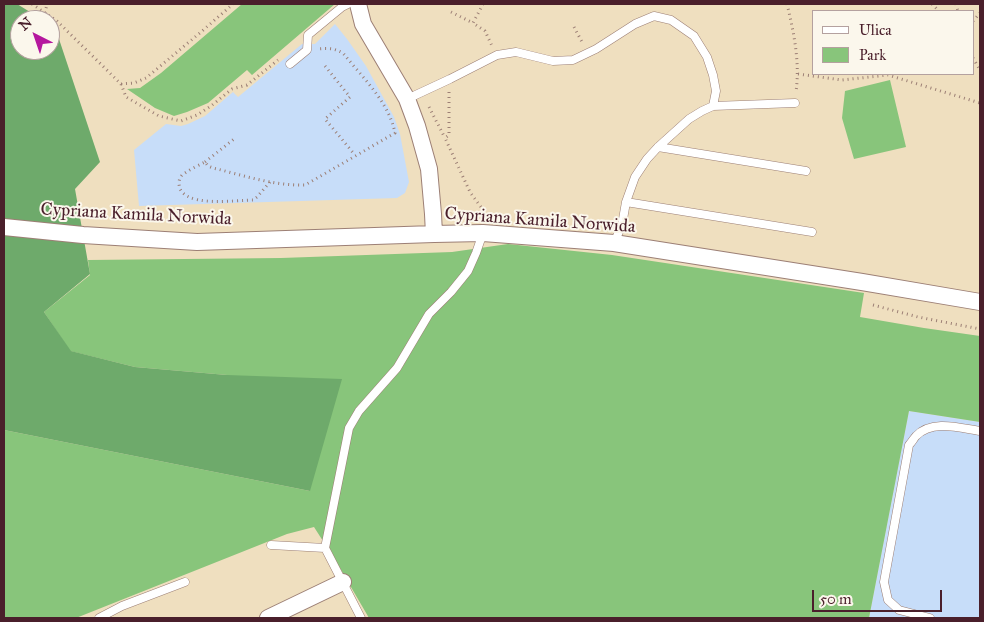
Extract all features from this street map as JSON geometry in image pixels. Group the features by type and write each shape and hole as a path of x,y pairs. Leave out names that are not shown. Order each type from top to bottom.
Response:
{"street":[{"path":"358,4 363,24 407,98 417,126 429,169 434,234"},
{"name":"Cypriana Kamila Norwida","path":"4,227 83,235 197,242 483,233 614,243 980,302"},
{"path":"268,618 343,582"}],"lane":[{"path":"290,64 307,50 308,35 348,4"},
{"path":"407,98 497,55 516,52 552,61 573,60 596,49 635,24 654,16 671,20 694,36 707,57 713,76 716,91 713,106"},
{"path":"614,243 622,225 626,202 635,177 646,159 689,119 713,106 795,103"},
{"path":"658,147 806,171"},
{"path":"626,202 812,232"},
{"path":"361,618 325,548 349,428 359,411 397,368 429,314 451,292 468,271 483,233"},
{"path":"930,618 899,610 888,600 884,582 909,445 917,434 932,426 952,426 980,431"},
{"path":"271,545 325,548"},
{"path":"99,618 122,606 185,582"}],"path":[{"path":"121,84 134,83 146,78 233,4"},
{"path":"474,23 483,4"},
{"path":"787,4 795,36 798,74 795,103"},
{"path":"451,12 474,23 485,31"},
{"path":"60,24 121,84 126,97 159,116 181,121 197,115 232,89 247,86 285,54"},
{"path":"574,27 588,53"},
{"path":"205,162 213,168 270,182 296,186 304,185 395,133 394,125 383,104 343,53 337,49 329,48 307,50"},
{"path":"325,66 350,97 325,119 355,155"},
{"path":"798,74 842,80 888,75 980,103"},
{"path":"880,76 880,83"},
{"path":"450,79 452,85 448,93 449,135 445,138 470,192 486,214"},
{"path":"234,139 205,162 183,174 180,179 180,190 191,198 200,201 253,200 270,182"},
{"path":"873,305 918,317 980,329"}],"shaded area":[{"path":"335,24 366,66 394,117 400,134 409,182 405,193 397,198 139,206 134,150 166,124 181,126 188,124 205,116 233,92 238,97 302,44 315,44"},
{"path":"909,411 980,422 980,618 869,618"}],"green space":[{"path":"4,4 17,4 27,10 10,10 10,60 60,60 60,42 100,162 75,189 90,274 44,312 71,351 135,367 227,375 342,379 310,491 4,430"},
{"path":"242,4 335,4 252,75 247,70 208,103 187,112 174,116 155,108 127,89 140,88 161,73"},
{"path":"890,80 906,147 854,159 842,118 845,91"},
{"path":"508,244 612,255 864,293 860,317 980,336 980,422 909,411 869,618 369,618 314,527 287,534 76,618 4,618 4,430 310,491 227,375 135,367 70,351 44,312 90,275 88,260 281,258 452,252"}]}
